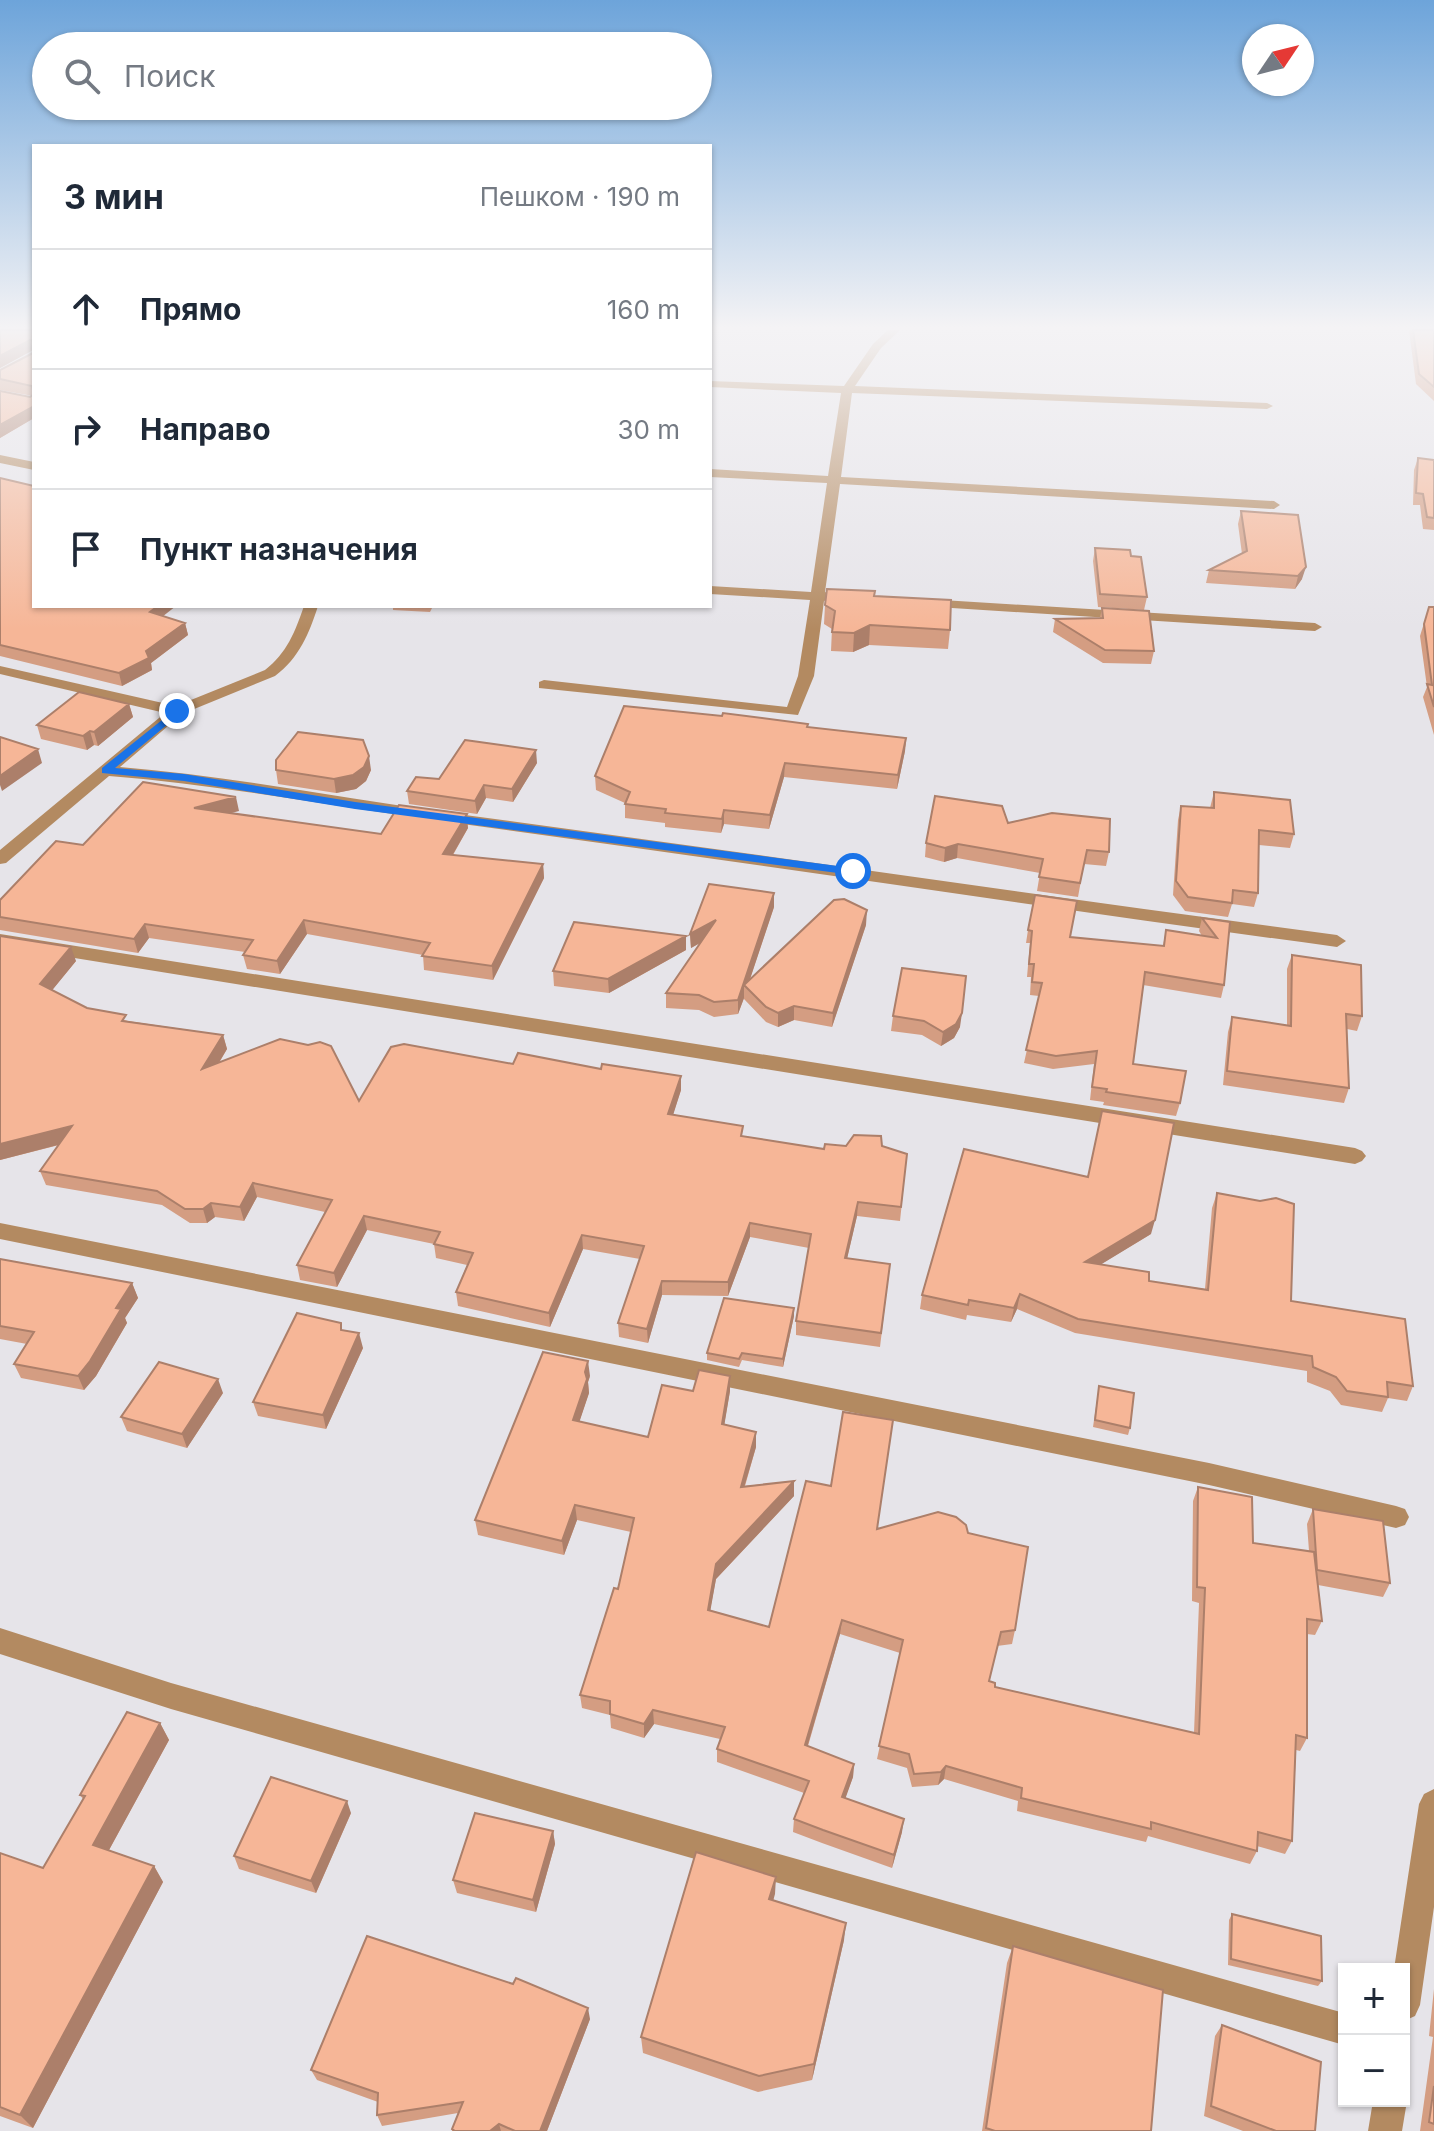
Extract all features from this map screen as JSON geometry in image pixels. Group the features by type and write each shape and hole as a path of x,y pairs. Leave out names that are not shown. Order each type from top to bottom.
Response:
{"street":[{"path":"544,685 793,712 806,676 842,429"},
{"path":"0,459 32,466"},
{"path":"712,473 1274,505"},
{"path":"712,590 844,597"},
{"path":"907,601 1315,627"},
{"path":"0,859 177,711 270,673 284,663 297,645 310,608"},
{"path":"0,670 177,711"},
{"path":"106,771 184,777 386,810 853,871 1040,901 1337,941"},
{"path":"0,940 1355,1156"},
{"path":"0,1231 1209,1474 1396,1517"},
{"path":"0,1641 171,1696 1338,2027"},
{"path":"1410,1965 1434,1804"},
{"path":"1385,2131 1389,2107"}],"building":[{"path":"1418,458 1434,460 1434,518 1427,517 1423,494 1416,493"},
{"path":"0,478 32,486 32,608 155,608 150,612 185,623 146,651 149,658 119,673 0,645"},
{"path":"1241,511 1298,515 1306,567 1298,576 1209,570 1247,551"},
{"path":"1095,548 1130,550 1131,556 1141,557 1147,597 1100,594"},
{"path":"827,589 875,591 874,596 951,600 950,630 870,625 854,633 832,632 835,611 825,605"},
{"path":"1429,607 1434,607 1434,707 1427,684 1432,685 1424,624"},
{"path":"1102,608 1149,611 1154,651 1105,650 1055,619 1103,618"},
{"path":"79,692 129,704 94,732 83,736 37,725"},
{"path":"624,706 722,716 723,713 808,724 807,727 906,738 898,775 785,763 770,815 724,810 722,819 665,813 666,809 625,804 630,792 595,776"},
{"path":"298,732 363,740 369,756 364,767 353,775 334,779 276,770 276,760"},
{"path":"0,737 38,749 0,776"},
{"path":"465,740 536,750 512,789 484,785 475,801 407,791 416,777 439,779"},
{"path":"143,782 236,797 194,808 381,834 399,805 467,814 443,854 543,864 492,966 422,956 430,943 304,920 277,961 243,955 253,940 145,924 134,939 0,917 0,900 56,841 83,845"},
{"path":"1214,792 1290,800 1294,834 1259,830 1258,893 1233,890 1232,903 1188,897 1176,881 1181,806 1214,808"},
{"path":"935,796 1002,806 1008,823 1052,813 1110,819 1109,852 1087,850 1080,883 1039,877 1043,859 958,844 945,848 926,843"},
{"path":"709,884 774,893 738,1000 714,1002 699,995 666,993 716,920 690,934"},
{"path":"1035,895 1077,901 1070,937 1164,946 1166,930 1217,938 1202,918 1230,922 1224,985 1145,972 1133,1064 1186,1071 1180,1103 1106,1092 1107,1089 1092,1087 1097,1051 1056,1056 1026,1050 1042,983 1032,982 1034,964 1029,964 1032,931 1028,930"},
{"path":"844,899 867,910 833,1013 794,1006 778,1013 766,1007 744,985 834,900"},
{"path":"574,922 686,936 608,979 553,971"},
{"path":"0,936 71,947 40,984 87,1008 126,1015 122,1021 223,1035 202,1069 280,1039 308,1045 320,1042 331,1046 359,1101 391,1047 404,1044 513,1064 518,1053 601,1069 602,1064 681,1076 668,1114 743,1126 741,1136 824,1149 825,1144 846,1146 854,1135 881,1136 882,1146 907,1154 901,1207 858,1202 845,1258 890,1264 881,1333 796,1321 811,1234 750,1223 728,1282 662,1281 647,1329 618,1323 644,1246 582,1235 549,1313 456,1292 473,1253 434,1244 440,1232 364,1216 334,1273 297,1265 332,1200 253,1183 240,1207 211,1203 203,1209 185,1209 157,1191 40,1171 72,1126 0,1144"},
{"path":"1292,955 1361,965 1362,1016 1346,1014 1349,1088 1227,1071 1232,1017 1291,1026"},
{"path":"902,968 966,976 962,1013 956,1024 943,1032 924,1021 893,1016"},
{"path":"1102,1111 1174,1123 1155,1220 1085,1262 1149,1272 1149,1281 1208,1290 1217,1193 1260,1201 1276,1198 1294,1204 1291,1301 1405,1319 1413,1386 1387,1382 1388,1397 1347,1391 1336,1377 1313,1367 1312,1356 1078,1319 1020,1294 1014,1308 969,1300 968,1305 922,1295 964,1149 1088,1177"},
{"path":"0,1259 132,1283 116,1308 121,1309 78,1376 14,1364 34,1332 0,1326"},
{"path":"724,1298 794,1308 783,1359 742,1353 739,1359 707,1353"},
{"path":"297,1313 341,1323 341,1330 359,1333 323,1415 253,1402"},
{"path":"543,1352 588,1361 587,1379 573,1420 648,1437 662,1385 693,1391 699,1370 730,1376 722,1424 756,1432 741,1487 794,1481 716,1564 708,1610 769,1627 806,1481 831,1486 843,1412 893,1420 877,1529 938,1512 956,1517 966,1525 968,1533 1028,1547 1015,1630 1001,1632 989,1681 995,1683 995,1687 1199,1734 1205,1588 1197,1587 1198,1487 1252,1497 1253,1543 1314,1552 1322,1621 1307,1619 1307,1738 1296,1735 1292,1841 1258,1832 1257,1851 1151,1822 1151,1829 1021,1798 1022,1788 946,1766 941,1772 914,1774 909,1754 879,1746 903,1640 842,1620 805,1745 854,1764 842,1797 904,1819 894,1855 794,1819 809,1781 717,1749 725,1727 653,1710 644,1724 610,1714 610,1701 580,1695 614,1588 618,1589 634,1518 575,1505 562,1541 475,1520"},
{"path":"159,1362 218,1379 182,1434 121,1417"},
{"path":"1099,1386 1134,1393 1130,1428 1095,1420"},
{"path":"1313,1509 1383,1521 1390,1583 1317,1570"},
{"path":"127,1712 160,1723 93,1845 154,1866 20,2115 0,2107 0,1853 43,1868 85,1796 80,1795"},
{"path":"271,1777 347,1801 311,1881 234,1856"},
{"path":"475,1813 553,1831 533,1900 453,1880"},
{"path":"696,1852 776,1877 769,1899 846,1923 814,2064 759,2076 641,2037"},
{"path":"1232,1914 1321,1936 1322,1981 1231,1959"},
{"path":"367,1936 513,1984 516,1978 588,2008 540,2131 515,2131 499,2124 490,2131 455,2131 452,2129 463,2102 377,2115 378,2093 311,2070"},
{"path":"1013,1946 1163,1990 1151,2131 995,2131 986,2128"},
{"path":"1222,2025 1321,2062 1315,2131 1276,2131 1211,2106"},
{"path":"1434,2086 1434,2124 1429,2122"}],"route":[{"path":"177,711 106,771 184,777 586,838 853,871"}]}
